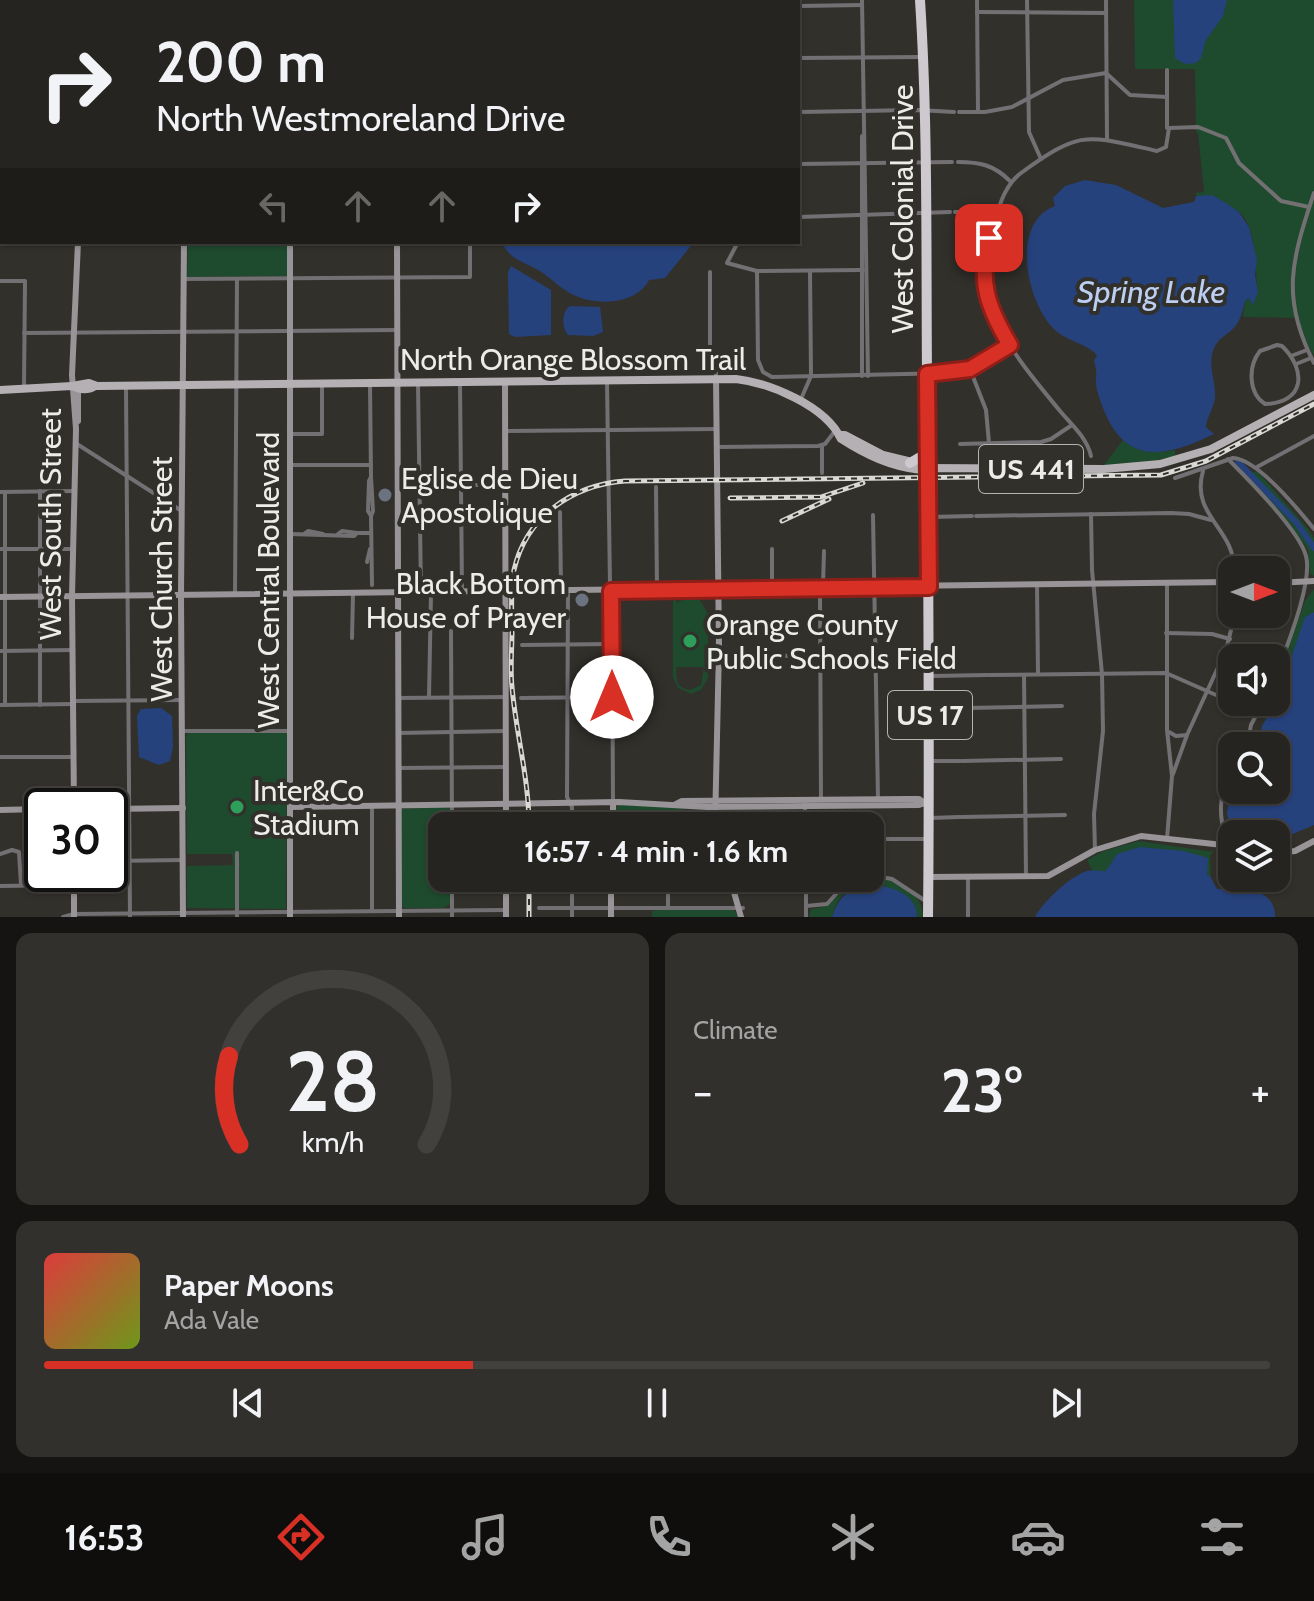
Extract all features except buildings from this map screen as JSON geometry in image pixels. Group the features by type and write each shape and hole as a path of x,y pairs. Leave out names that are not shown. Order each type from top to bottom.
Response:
{"highway":[{"name":"West Colonial Drive","path":"920,0 924,28"},
{"name":"West Colonial Drive","path":"926,0 924,111 928,446 925,468 930,676 928,917"},
{"path":"910,463 922,456 928,446"}],"main road":[{"name":"North Orange Blossom Trail","path":"0,387 75,388 89,383 95,386 126,386 716,378 762,384 799,401 841,439 875,458 921,470 1104,469 1160,464 1211,449 1314,395"},
{"name":"North Orange Blossom Trail","path":"837,433 883,455 925,468"}],"street":[{"path":"977,0 978,112"},
{"path":"1027,0 1029,132 1041,159"},
{"path":"1106,0 1107,140"},
{"path":"800,6 862,2 865,376"},
{"path":"977,12 1106,13"},
{"path":"800,58 924,57"},
{"path":"1091,456 1087,444 1010,345 994,317 985,285 985,254 1011,182 1063,144 1076,139 1107,140 1161,150 1167,144 1167,70"},
{"path":"800,112 978,112 1012,107 1063,80 1106,73"},
{"path":"1106,73 1130,95 1167,97"},
{"path":"1167,130 1171,127 1196,127 1221,135 1229,141 1239,163 1281,201 1309,207"},
{"path":"800,164 955,162 996,168 1011,182"},
{"path":"1296,364 1313,360 1296,324 1293,281 1297,251 1314,193"},
{"path":"800,217 998,212"},
{"name":"West South Street","path":"74,788 72,596 76,429 73,333 78,244"},
{"name":"West Church Street","path":"183,915 181,596 184,244"},
{"name":"West Central Boulevard","path":"290,244 290,914"},
{"path":"397,244 398,914"},
{"path":"184,279 470,277 470,244"},
{"path":"737,244 727,263 757,271 864,270"},
{"path":"757,271 758,360 763,372 772,377 927,374 970,369 1010,345"},
{"path":"799,401 811,376 810,271"},
{"path":"710,272 710,354 716,364 717,447 716,812"},
{"path":"235,595 237,279"},
{"path":"0,281 25,281 24,387"},
{"path":"24,333 398,330"},
{"path":"1277,345 1291,356 1300,378 1296,391 1276,403 1261,402 1251,374 1254,359 1265,348 1277,345"},
{"path":"1291,356 1307,350"},
{"path":"970,369 986,410 989,443"},
{"path":"607,380 613,812"},
{"path":"505,381 506,812"},
{"path":"418,382 421,593"},
{"path":"460,382 463,593"},
{"path":"290,434 322,434 322,383"},
{"path":"367,562 371,516 370,383"},
{"path":"126,386 130,915"},
{"path":"960,444 1041,442 1061,434 1072,425"},
{"path":"505,431 716,429"},
{"path":"717,447 822,445 837,433"},
{"path":"1257,467 1314,436"},
{"path":"76,444 182,512"},
{"path":"822,445 822,473"},
{"path":"1175,478 1228,459 1241,458 1257,467 1314,529"},
{"path":"1228,459 1301,544 1307,557 1310,582 1288,644"},
{"path":"290,465 371,465"},
{"path":"1203,470 1201,499 1211,520 1230,542 1232,556"},
{"path":"398,485 506,485"},
{"path":"656,487 657,590"},
{"path":"40,491 40,705"},
{"path":"74,491 3,492 2,705 182,700"},
{"path":"560,512 568,644 568,803 572,812"},
{"path":"1091,514 1103,731 1094,814 1095,850"},
{"path":"928,517 1189,514 1211,520"},
{"path":"873,515 878,799"},
{"path":"290,534 354,536 370,533"},
{"path":"3,548 73,549"},
{"path":"370,549 373,555 372,585"},
{"path":"772,549 772,589"},
{"path":"821,800 820,655 824,551"},
{"path":"1290,583 1310,582"},
{"path":"2,596 1218,583"},
{"path":"1167,584 1167,730 1172,776 1167,839"},
{"path":"1037,585 1038,674"},
{"path":"429,697 431,593"},
{"path":"352,638 353,594"},
{"path":"1172,776 1232,628"},
{"path":"451,631 452,812"},
{"path":"1166,633 1212,634 1230,639"},
{"path":"522,645 612,644"},
{"path":"2,651 73,650"},
{"path":"775,656 820,655"},
{"path":"930,676 1166,673 1218,695"},
{"path":"1024,674 1026,877"},
{"path":"398,698 506,697"},
{"path":"521,698 612,697"},
{"path":"930,710 1062,706"},
{"path":"1167,730 1176,736 1187,735"},
{"path":"183,731 291,731"},
{"path":"398,733 506,731"},
{"path":"0,757 74,757"},
{"path":"930,761 1061,759"},
{"path":"398,768 506,767"},
{"path":"805,804 821,800 878,799 919,799 927,802"},
{"path":"291,807 676,804 682,801 716,807 919,805 927,802"},
{"path":"805,804 805,812"},
{"path":"372,806 372,911"},
{"path":"129,808 183,808"},
{"path":"0,810 24,809"},
{"path":"930,818 1065,815"},
{"path":"929,877 1052,875 1095,850 1141,836 1218,845"},
{"path":"884,839 930,839"},
{"path":"1290,852 1314,841"},
{"path":"0,854 12,850 19,852 21,885 0,886"},
{"path":"237,853 237,914"},
{"path":"130,861 183,860"},
{"path":"884,877 900,883 928,904"},
{"path":"968,877 968,917"},
{"path":"74,892 74,915"},
{"path":"452,892 452,917"},
{"path":"63,917 351,914 372,911 398,914 452,910 506,913 506,892"},
{"path":"572,892 572,917"},
{"path":"611,892 611,917"},
{"path":"668,892 668,907"},
{"path":"736,892 743,917"},
{"path":"806,892 806,917"},
{"path":"806,906 827,904 838,892"},
{"path":"539,908 741,908"}],"green space":[{"path":"1134,0 1314,0 1314,356 1302,334 1298,318 1243,317 1245,301 1249,298 1252,301 1258,292 1252,238 1239,212 1196,196 1196,193 1204,192 1196,132 1195,69 1135,69"},
{"path":"188,244 288,244 287,276 187,277"},
{"path":"1123,440 1135,448 1148,451 1175,450 1175,456 1104,465"},
{"path":"1244,472 1258,472 1308,529 1314,538 1314,576 1310,573 1305,545"},
{"path":"1314,589 1314,612 1305,617 1290,664 1290,644 1305,601"},
{"name":"Orange County Public Schools Field","path":"687,597 700,600 708,614 708,678 701,690 691,694 678,688 673,677 673,600 677,603","holes":["677,667 704,667 701,685 690,690 680,685"]},
{"path":"188,733 287,733 286,909 187,908 187,866 233,865 232,854 187,854"},
{"path":"649,805 685,809 687,812 616,812 616,807"},
{"path":"401,809 450,809 450,812 428,812 428,892 450,892 450,904 444,908 404,908 401,905"},
{"path":"1139,841 1214,852 1210,855 1211,899 1095,876 1087,860 1104,851"},
{"path":"884,879 906,887 918,900 923,917 917,917 909,900 884,887"},
{"path":"842,892 846,892 832,917 809,917 811,909 827,906"},
{"path":"734,910 739,917 652,917 652,911"}],"water":[{"path":"1173,0 1227,0 1223,16 1206,40 1201,58 1196,63 1185,64 1175,58"},
{"name":"Spring Lake","path":"1085,180 1116,185 1163,208 1194,202 1196,196 1212,195 1239,212 1249,227 1257,260 1255,275 1258,292 1253,305 1249,298 1245,301 1238,323 1212,352 1215,397 1206,427 1214,434 1173,450 1155,452 1140,450 1127,443 1105,414 1096,383 1094,361 1097,355 1055,330 1045,318 1031,284 1027,246 1032,229 1041,215 1055,206 1053,198 1065,186"},
{"path":"503,244 692,244 665,278 649,280 636,294 627,298 606,302 571,294 540,271 513,257"},
{"path":"511,266 551,290 551,335 515,337 509,334 508,272"},
{"path":"570,306 600,307 603,332 593,336 568,335 563,320"},
{"path":"1314,612 1314,825 1290,835 1290,820 1229,820 1227,813 1229,804 1290,804 1290,732 1261,732 1268,716 1290,716 1290,661 1305,617"},
{"path":"161,708 172,716 173,747 170,761 159,765 139,757 137,716 141,709"},
{"path":"1140,847 1184,851 1208,858 1207,875 1218,892 1260,893 1273,905 1275,917 1035,917 1065,884 1087,871 1106,871 1117,854"},
{"path":"884,887 887,887 913,902 917,917 832,917 846,894 884,892"}],"waterway":[{"path":"1238,462 1296,522 1314,548"}],"railway":[{"path":"528,812 511,680 514,570 529,534 554,507 570,497 587,489 625,481 1161,475 1206,461 1314,404"},
{"path":"730,498 821,497 863,483"},
{"path":"782,521 829,499"},
{"path":"529,892 529,917"}],"place":[{"name":"Eglise de Dieu Apostolique","path":"385,495"},
{"name":"Black Bottom House of Prayer","path":"582,600"},
{"name":"Orange County Public Schools Field","path":"690,641"},
{"name":"Inter&Co Stadium","path":"237,807"}],"route":[{"path":"612,697 611,591 929,587 927,374 970,369 1010,345 988,301 984,268 989,238"}]}
